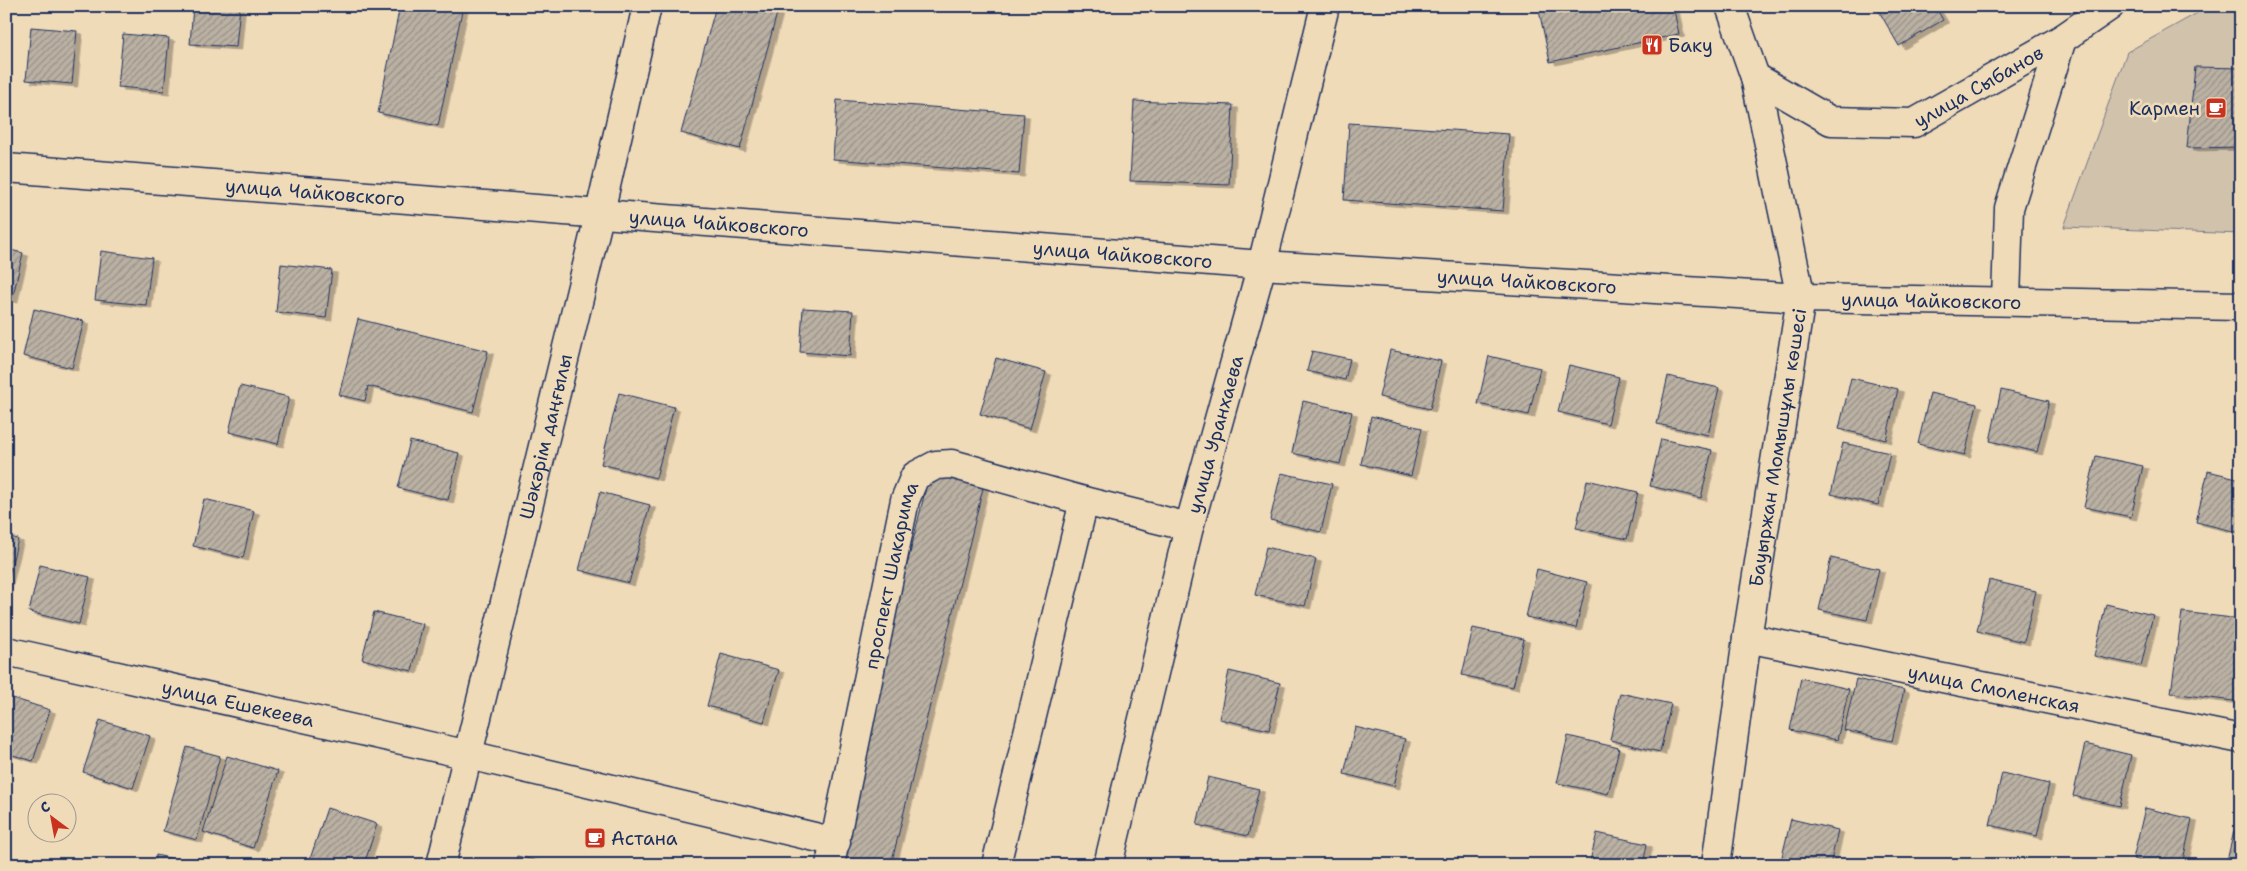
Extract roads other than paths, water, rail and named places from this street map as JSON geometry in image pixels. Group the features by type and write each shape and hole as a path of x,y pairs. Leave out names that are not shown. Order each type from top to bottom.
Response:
{"street":[{"name":"Шәкәрім даңғылы","path":"441,865 600,212 647,6"},
{"name":"улица Уранхаева","path":"1108,865 1189,527 1262,265 1325,6"},
{"name":"Бауыржан Момышұлы көшесі","path":"1716,865 1747,638 1801,298 1755,77 1730,6"},
{"name":"улица Сыбанов","path":"1755,77 1831,121 1914,123 2062,39 2110,6"},
{"path":"2006,300 2009,208 2062,39"},
{"name":"улица Чайковского","path":"6,168 600,212 1262,265 1801,298 2006,300 2241,306"},
{"name":"проспект Шакарима","path":"833,853 905,500 915,476 936,465 952,464 1084,501 1189,527"},
{"path":"996,865 1084,501"},
{"name":"улица Смоленская","path":"1747,638 2241,739"},
{"name":"улица Ешекеева","path":"6,651 469,755 833,853"}],"place":[{"name":"Баку","path":"1652,45"},
{"name":"Кармен","path":"2216,108"},
{"name":"Астана","path":"595,838"}]}
